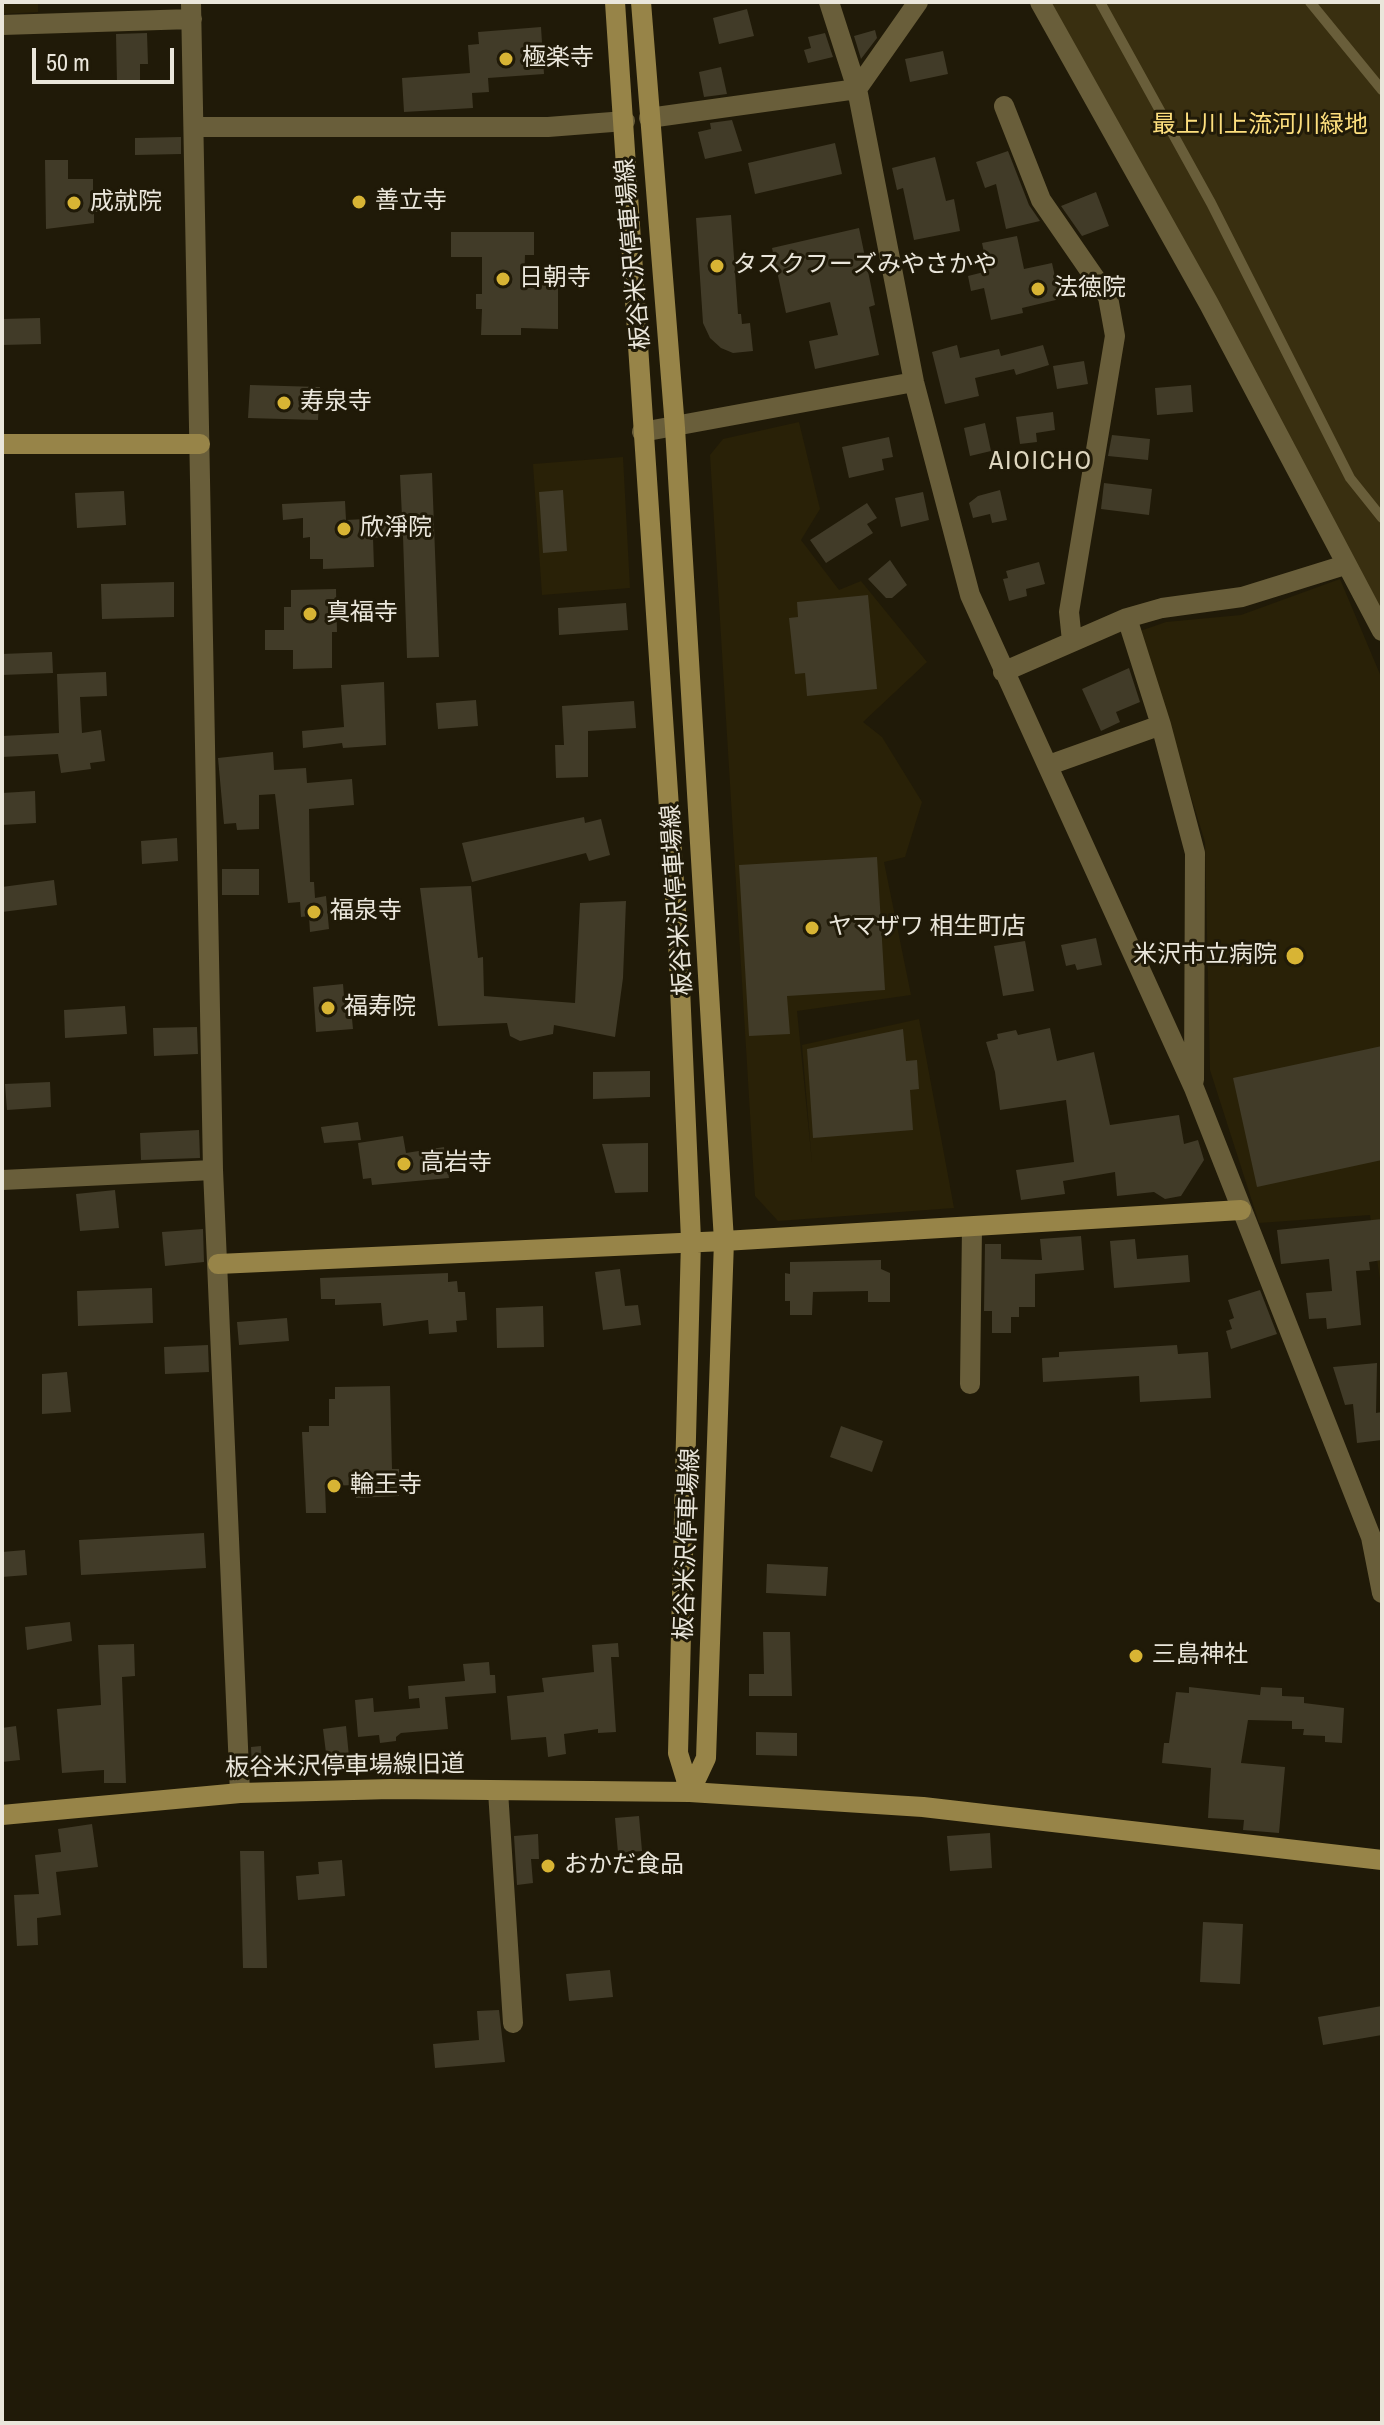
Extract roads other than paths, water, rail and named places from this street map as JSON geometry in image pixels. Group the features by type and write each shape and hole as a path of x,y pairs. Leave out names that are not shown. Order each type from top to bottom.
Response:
{"main road":[{"name":"板谷米沢停車場線","path":"615,2 678,942 691,1240 678,1753 690,1792"},
{"name":"板谷米沢停車場線","path":"641,2 675,428 724,1241 706,1758 690,1792"},
{"path":"2,444 200,444"},
{"path":"218,1264 691,1240 724,1241 1241,1210"},
{"path":"690,1792 923,1807 1382,1860"},
{"name":"板谷米沢停車場線旧道","path":"2,1815 240,1793 690,1792"}],"street":[{"path":"829,2 857,89 914,382 970,595 1194,1088 1371,1537 1382,1593"},
{"path":"649,118 857,89 918,2"},
{"path":"1040,2 1209,304 1382,631"},
{"path":"2,25 192,11 213,1170 240,1793"},
{"path":"1004,106 1041,200 1108,297 1115,336 1069,612 1072,641"},
{"path":"194,127 548,127 625,121"},
{"path":"642,432 914,382"},
{"path":"1003,672 1127,618 1162,608 1242,597 1345,565"},
{"path":"1127,618 1161,725 1195,853 1194,1088"},
{"path":"1049,765 1161,725"},
{"path":"2,1180 213,1170"},
{"path":"970,1384 972,1227"},
{"path":"498,1791 513,2023"}],"lane":[{"path":"1100,2 1211,203 1350,478 1382,518"},
{"path":"1310,2 1382,90"}],"place":[{"name":"極楽寺","path":"506,59"},
{"name":"善立寺","path":"359,202"},
{"name":"成就院","path":"74,203"},
{"name":"タスクフーズみやさかや","path":"717,266"},
{"name":"日朝寺","path":"503,279"},
{"name":"法徳院","path":"1038,289"},
{"name":"寿泉寺","path":"284,403"},
{"name":"欣淨院","path":"344,529"},
{"name":"真福寺","path":"310,614"},
{"name":"福泉寺","path":"314,912"},
{"name":"ヤマザワ 相生町店","path":"812,928"},
{"name":"米沢市立病院","path":"1295,956"},
{"name":"福寿院","path":"328,1008"},
{"name":"高岩寺","path":"404,1164"},
{"name":"輪王寺","path":"334,1486"},
{"name":"三島神社","path":"1136,1656"},
{"name":"おかだ食品","path":"548,1866"}],"district":[{"name":"AIOICHO","path":"1041,462"}],"park label":[{"name":"最上川上流河川緑地","path":"1260,126"}]}
